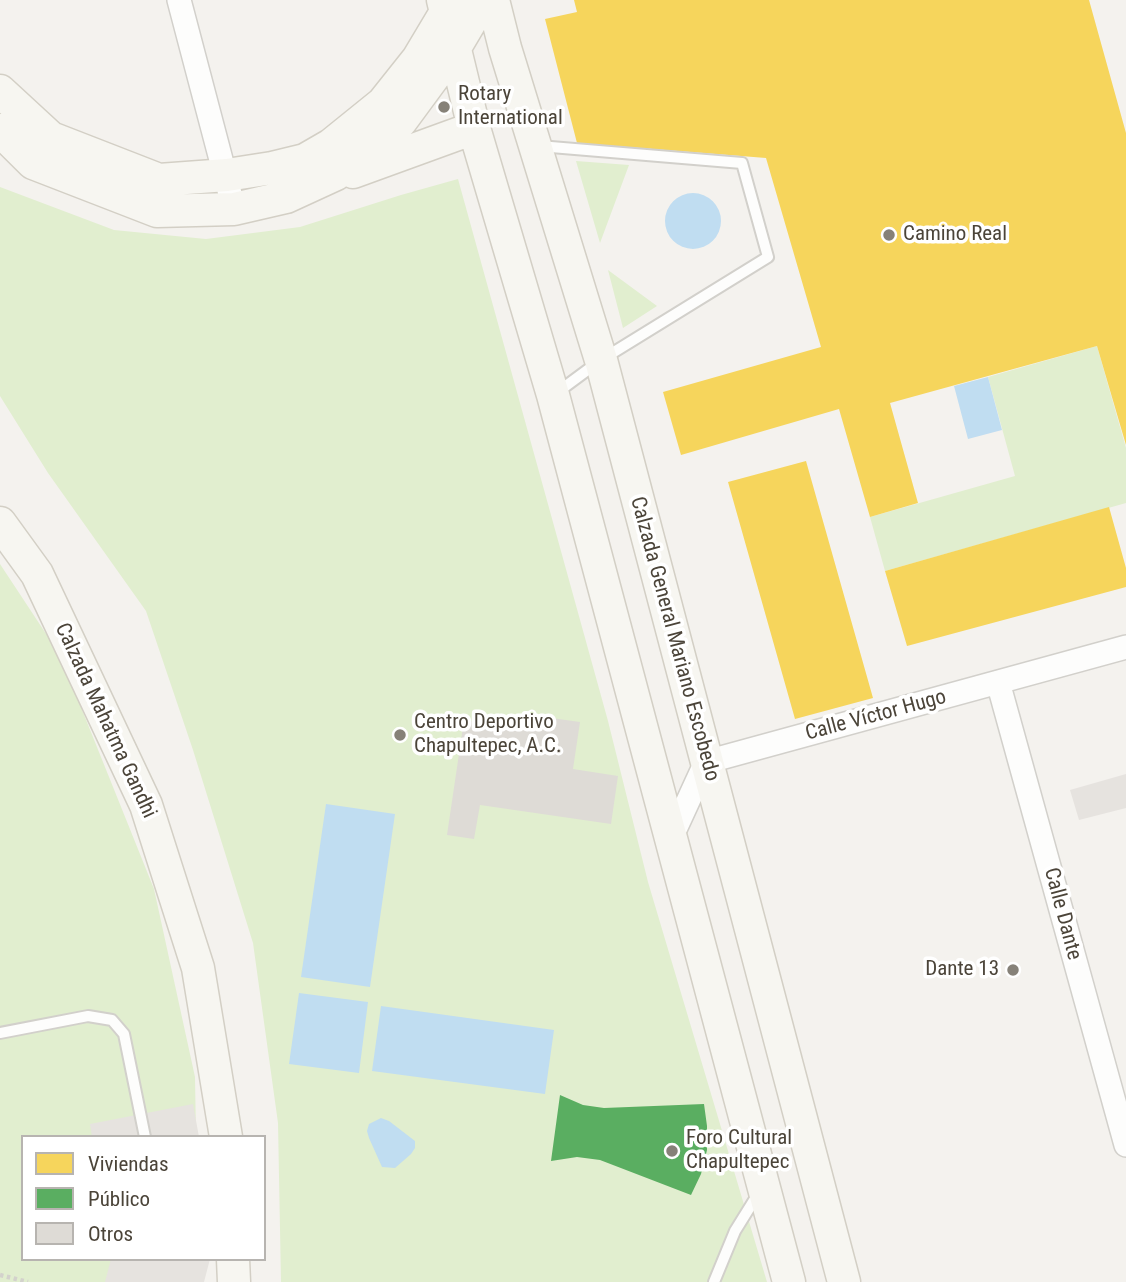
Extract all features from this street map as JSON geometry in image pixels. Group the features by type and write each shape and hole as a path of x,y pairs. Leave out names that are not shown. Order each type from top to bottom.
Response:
{"main road":[{"path":"0,91 51,138 159,180 226,175 305,160 331,145 383,103 418,59 447,4"},
{"path":"447,4 454,49 474,128 553,396 789,1282"},
{"path":"286,197 335,174 366,155 401,121 454,49 494,4"},
{"name":"Calzada General Mariano Escobedo","path":"494,4 505,48 601,360 844,1282"},
{"path":"0,131 33,163 157,211 234,209 286,197 474,128"},
{"name":"Calzada Mahatma Gandhi","path":"0,523 37,574 146,805 198,968 226,1135"},
{"path":"233,1261 234,1282"}],"street":[{"path":"180,0 234,209"},
{"name":"Calle Víctor Hugo","path":"706,762 1126,647"},
{"name":"Calle Dante","path":"998,682 1126,1145"},
{"path":"671,838 706,762"}],"lane":[{"path":"536,146 742,163 768,257 601,360 553,396"},
{"path":"0,1033 89,1016 113,1020 124,1034 145,1135"},
{"path":"714,1282 735,1231 764,1186"}],"path":[{"path":"0,1275 28,1282"}],"green space":[{"path":"576,161 629,165 600,243"},
{"name":"Centro Deportivo Chapultepec, A.C.","path":"458,179 608,721 648,882 767,1282 281,1282 278,1123 253,943 193,750 146,611 48,473 0,396 0,187 114,230 206,239 300,227"},
{"path":"608,270 657,306 623,328"},
{"path":"1097,346 1126,448 1126,503 885,571 870,517 1015,476 988,377"},
{"path":"0,564 60,655 154,889 195,1077 196,1135 21,1135 21,1261 198,1261 196,1282 0,1282"}],"shaded area":[{"path":"1126,774 1126,808 1079,820 1070,790"},
{"path":"193,1104 199,1135 92,1135 90,1124"},
{"path":"110,1261 209,1261 204,1282 105,1282"}],"water":[{"path":"693,193 704,195 713,201 719,210 719,232 713,241 704,247 693,249 682,247 673,241 667,232 665,221 667,210 673,201 682,195"},
{"path":"988,377 1002,430 968,439 954,386"},
{"path":"326,804 395,814 370,987 301,977"},
{"path":"299,993 368,1002 359,1073 289,1064"},
{"path":"381,1006 554,1030 545,1094 372,1071"},
{"path":"381,1118 415,1141 411,1154 395,1168 382,1167 367,1131 369,1124"}],"building: Viviendas":[{"path":"574,0 1089,0 1126,133 1126,445 1097,346 890,403 918,503 870,517 839,409 681,455 663,392 821,347 766,158 577,143 545,19 577,12"},
{"path":"806,461 873,698 795,719 728,482"},
{"path":"1109,507 1126,568 1126,587 907,646 885,571"}],"building: Público":[{"path":"560,1095 583,1105 604,1108 704,1104 707,1150 701,1174 691,1195 600,1160 577,1157 551,1161"}],"building: Otros":[{"path":"530,715 580,722 573,769 618,776 611,824 480,805 474,839 447,835 464,720 528,730"}],"place":[{"name":"Rotary International","path":"444,107"},
{"name":"Camino Real","path":"889,235"},
{"name":"Centro Deportivo Chapultepec, A.C.","path":"400,735"},
{"name":"Dante 13","path":"1013,970"},
{"name":"Foro Cultural Chapultepec","path":"672,1151"}]}
